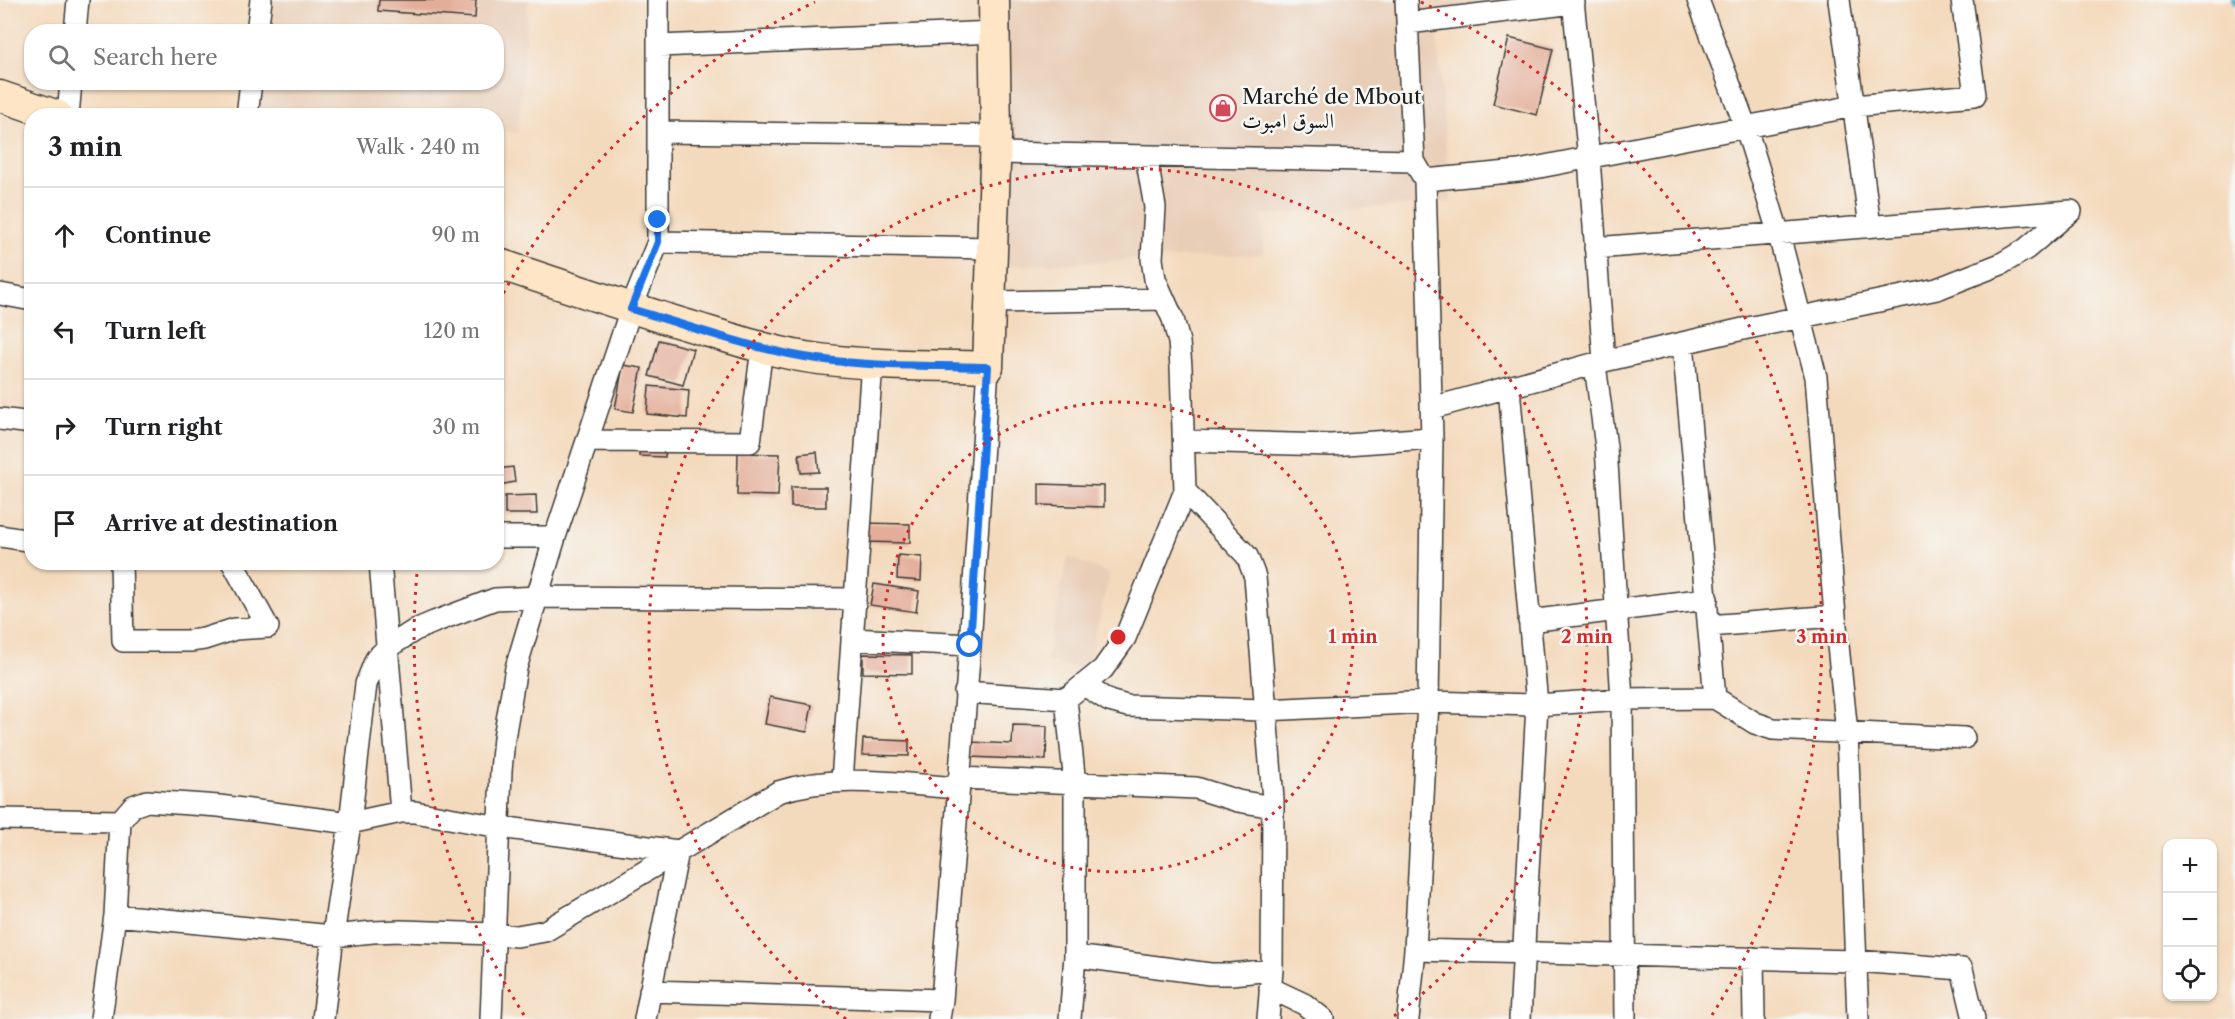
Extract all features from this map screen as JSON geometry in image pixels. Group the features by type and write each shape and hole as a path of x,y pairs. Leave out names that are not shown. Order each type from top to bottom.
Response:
{"main road":[{"path":"504,266 631,309 762,348 819,359 988,367 996,145 994,0"},
{"path":"0,96 35,108"}],"street":[{"path":"76,24 78,0"},
{"path":"258,24 261,0"},
{"path":"490,1019 501,771 509,701 516,668 555,537 631,309 658,242 658,0"},
{"path":"1406,0 1414,161 1425,180 1432,408 1428,702 1415,950 1408,1019"},
{"path":"1698,0 1746,128 1779,235 1820,398 1835,616 1848,733 1858,1019"},
{"path":"1839,0 1870,226"},
{"path":"1425,180 1519,171 1589,159 1854,106 1975,95 1962,0"},
{"path":"1408,23 1574,2 1589,159 1599,363 1622,699 1625,1019"},
{"path":"659,46 995,32"},
{"path":"69,108 70,90"},
{"path":"248,108 250,90"},
{"path":"659,132 996,145 1146,156 1414,161"},
{"path":"965,692 1066,699 1103,669 1125,638 1185,491 1185,441 1179,342 1173,320 1155,279 1152,259 1155,207 1146,156"},
{"path":"1432,408 1683,343 1937,289 2001,264 2026,249 2071,212 1595,248"},
{"path":"658,242 993,248"},
{"path":"0,294 24,298"},
{"path":"991,302 1163,299"},
{"path":"1683,343 1715,698"},
{"path":"587,441 750,442 762,348"},
{"path":"842,781 872,363"},
{"path":"650,991 940,1009 970,645 988,367"},
{"path":"1509,388 1537,705 1520,1019"},
{"path":"0,419 24,422"},
{"path":"1185,441 1331,445 1432,438"},
{"path":"1185,491 1247,556 1255,577 1273,807 1271,979 1268,1019"},
{"path":"0,536 24,540"},
{"path":"504,537 555,537"},
{"path":"121,570 123,641 190,641 235,629 268,627 236,570"},
{"path":"381,570 401,812"},
{"path":"323,1019 350,823 366,684 376,660 387,648 415,630 495,599 538,597 855,599"},
{"path":"1529,621 1707,598"},
{"path":"1709,626 1835,616"},
{"path":"852,639 970,645"},
{"path":"1083,685 1109,701 1127,706 1266,710 1428,702 1537,705 1622,699 1715,698 1755,723 1773,729 1964,738"},
{"path":"1066,699 1075,784 1075,956 1070,1019"},
{"path":"115,915 333,936 373,932 517,936 545,931 778,792 816,782 1075,784 1196,788 1238,801 1273,807"},
{"path":"101,1019 115,915 120,821 133,806 147,801 219,806 350,823 401,812 415,812 678,851"},
{"path":"0,819 120,821"},
{"path":"645,1019 678,851"},
{"path":"1415,950 1856,961 1962,969 1974,1019"},
{"path":"1075,956 1210,974 1271,979 1323,1019"},
{"path":"1753,958 1754,1019"}],"shaded area":[{"path":"273,0 528,0 518,133 504,132 504,108 260,108 263,90 504,90 504,24 271,24"},
{"name":"Marché de Mbout السوق امبوت","path":"1002,0 1542,0 1435,14 1451,202 1262,215 1264,254 1005,266"},
{"path":"1068,557 1110,574 1087,670 1046,661"}],"building":[{"path":"379,0 476,0 475,18 378,11"},
{"path":"1509,38 1553,49 1537,115 1493,104"},
{"path":"659,340 693,349 683,385 649,376"},
{"path":"623,365 642,368 633,412 615,409"},
{"path":"649,386 689,390 687,418 647,414"},
{"path":"639,445 666,446 665,457 639,456"},
{"path":"817,452 819,472 801,473 799,454"},
{"path":"738,453 780,454 778,496 737,495"},
{"path":"513,467 515,482 504,484 504,468"},
{"path":"1039,484 1104,486 1104,507 1039,505"},
{"path":"791,487 826,487 826,507 791,507"},
{"path":"536,495 537,514 505,514 505,496"},
{"path":"862,523 910,524 910,543 862,542"},
{"path":"898,555 922,557 921,581 897,579"},
{"path":"874,584 919,591 916,612 870,605"},
{"path":"863,654 912,655 912,674 863,673"},
{"path":"770,697 812,705 807,732 765,724"},
{"path":"1013,725 1047,726 1046,760 970,757 971,742 1012,744"},
{"path":"863,739 909,741 909,756 862,755"}],"place":[{"name":"Marché de Mbout السوق امبوت","path":"1223,108"}],"route":[{"path":"658,220 658,242 631,309 762,348 819,359 988,367 970,645"}]}
